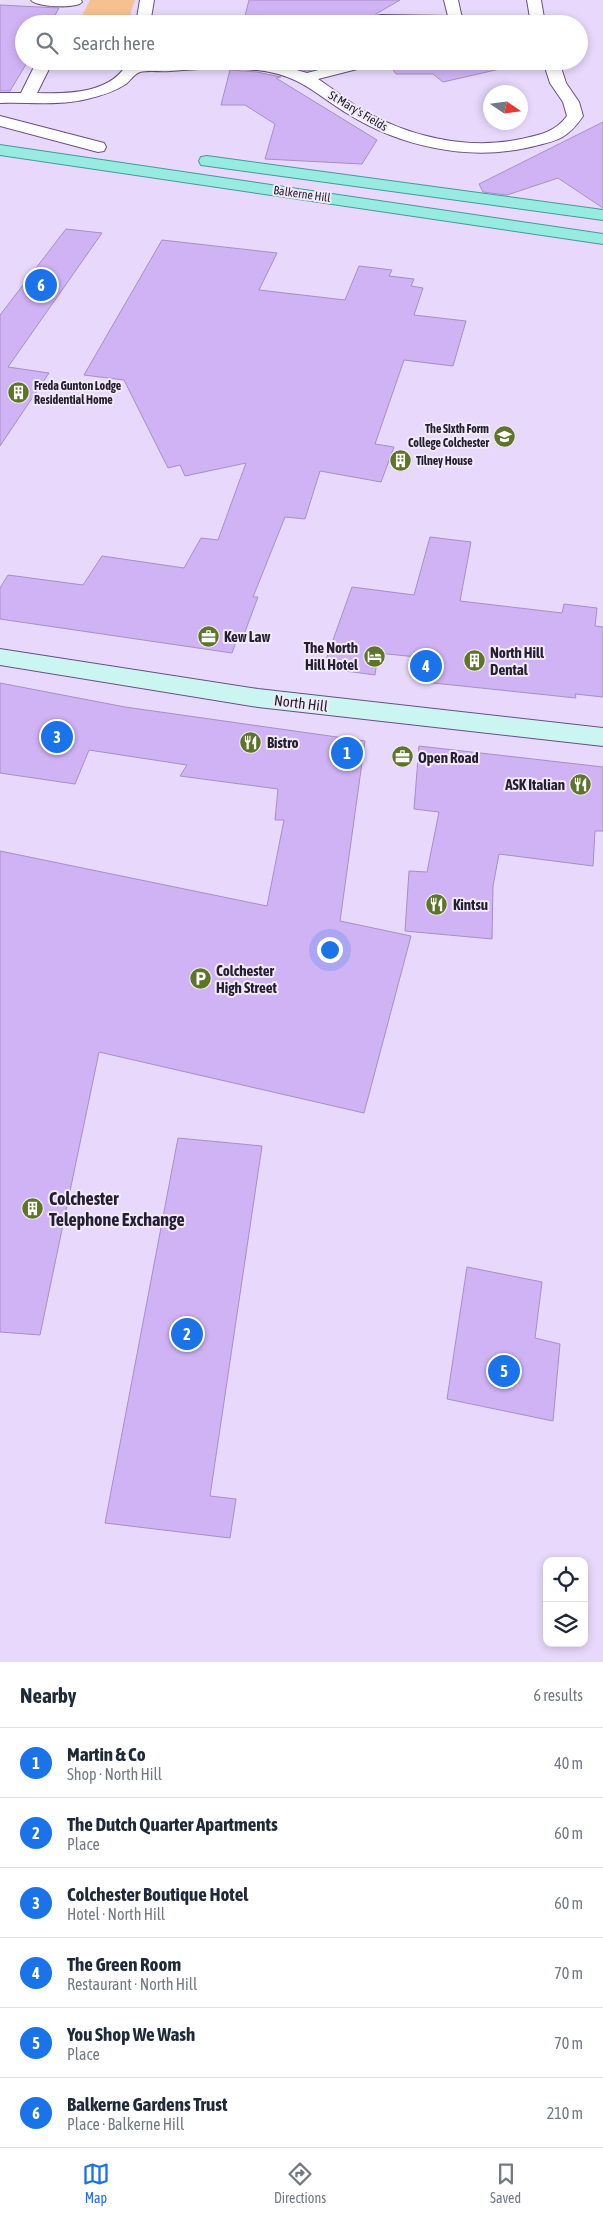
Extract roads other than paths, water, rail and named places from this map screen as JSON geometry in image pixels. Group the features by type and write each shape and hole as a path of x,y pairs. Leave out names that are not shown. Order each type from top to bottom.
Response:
{"main road":[{"path":"0,134 117,149"},
{"name":"Balkerne Hill","path":"0,150 603,239"},
{"name":"Balkerne Hill","path":"196,160 603,215"}],"street":[{"path":"38,0 76,1"},
{"path":"144,15 147,0"},
{"path":"451,0 454,15"},
{"path":"534,0 536,15"},
{"path":"67,15 76,1"},
{"path":"27,97 40,70"},
{"name":"St Mary's Fields","path":"0,98 78,96 112,86 130,70"},
{"name":"St Mary's Fields","path":"274,70 293,73 305,78 354,112 391,131 445,144 494,147 520,145 561,132 576,116 571,102 558,83 554,70"},
{"path":"305,78 337,70"},
{"path":"0,121 98,147"},
{"name":"North Hill","path":"0,657 258,698 603,737"}],"place":[{"name":"Balkerne Gardens Trust","path":"41,285"},
{"name":"Freda Gunton Lodge Residential Home","path":"18,393"},
{"name":"The Sixth Form College Colchester","path":"505,436"},
{"name":"Tilney House","path":"400,461"},
{"name":"Kew Law","path":"208,636"},
{"name":"The North Hill Hotel","path":"374,656"},
{"name":"North Hill Dental","path":"474,661"},
{"name":"The Green Room","path":"426,666"},
{"name":"Colchester Boutique Hotel","path":"57,737"},
{"name":"Bistro","path":"251,742"},
{"name":"Martin & Co","path":"347,753"},
{"name":"Open Road","path":"402,757"},
{"name":"ASK Italian","path":"581,784"},
{"name":"Kintsu","path":"437,904"},
{"name":"Colchester High Street","path":"200,979"},
{"name":"Colchester Telephone Exchange","path":"33,1208"},
{"name":"The Dutch Quarter Apartments","path":"187,1334"},
{"name":"You Shop We Wash","path":"504,1371"}]}
